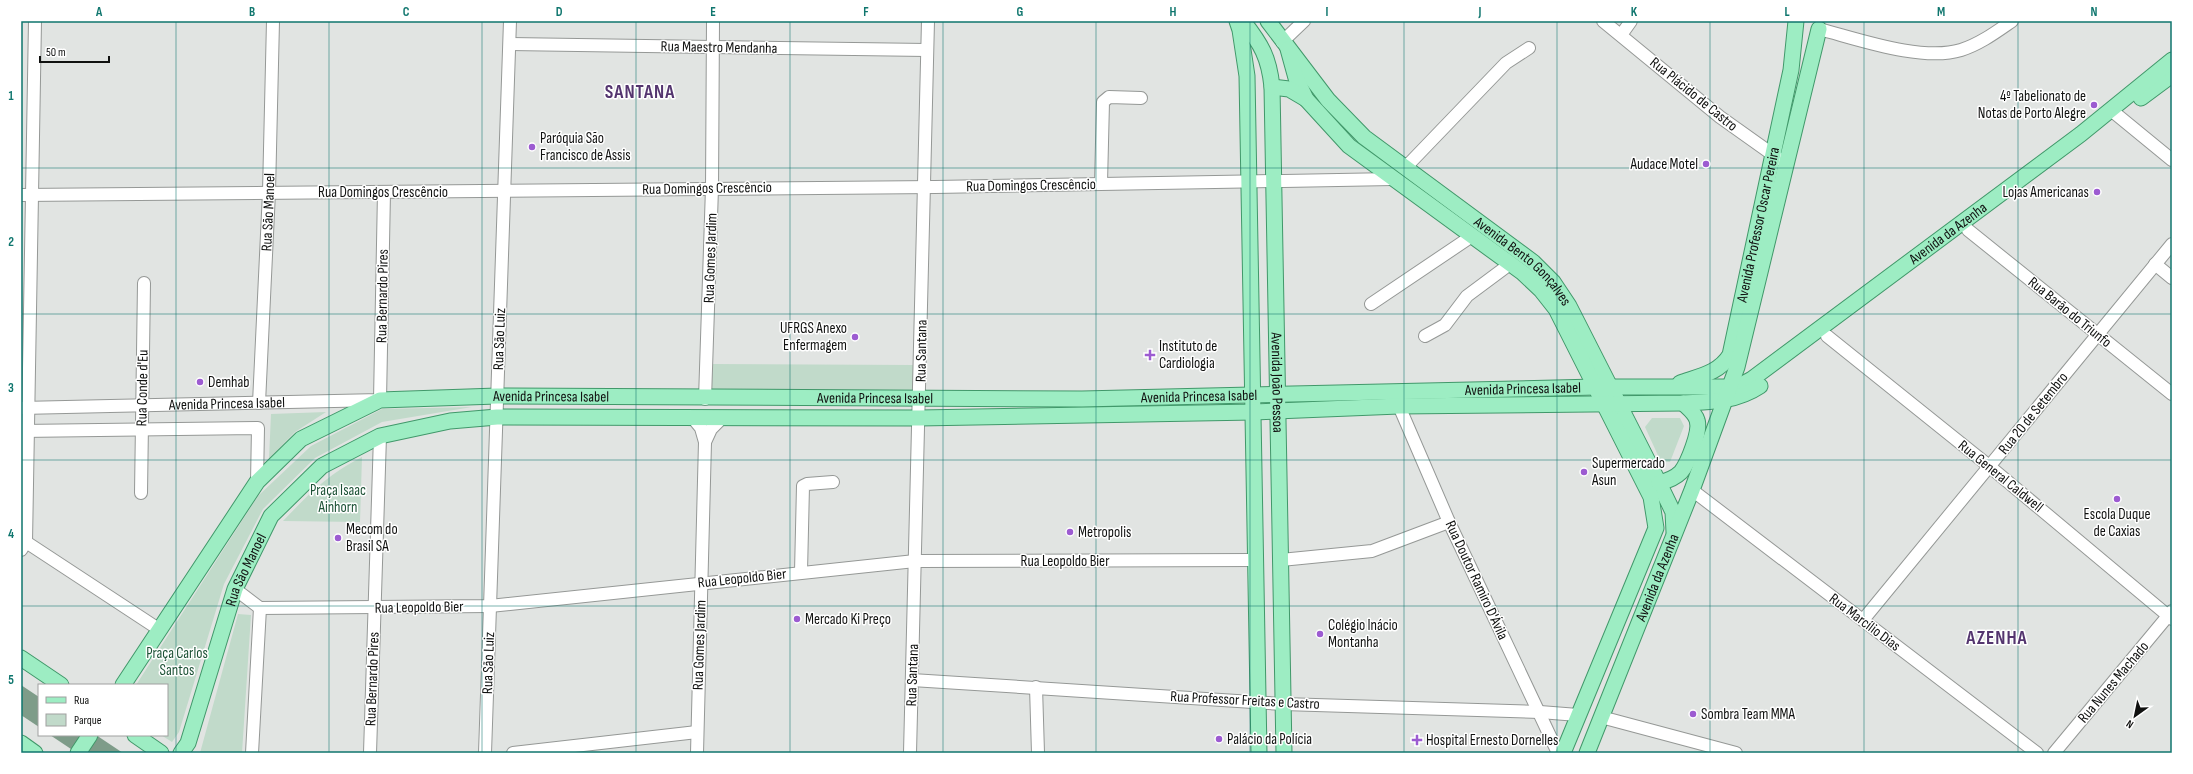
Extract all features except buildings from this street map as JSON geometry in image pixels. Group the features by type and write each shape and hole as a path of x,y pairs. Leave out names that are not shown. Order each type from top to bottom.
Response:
{"main road":[{"name":"Avenida João Pessoa","path":"1237,21 1240,30 1247,76 1259,753"},
{"name":"Avenida João Pessoa","path":"1243,21 1257,39 1268,59 1272,87 1275,182 1284,753"},
{"name":"Avenida Bento Gonçalves","path":"1268,21 1328,100 1364,137 1533,262 1553,282 1569,306 1603,387 1604,404 1651,497 1656,528"},
{"name":"Avenida Professor Oscar Pereira","path":"1666,388 1713,372 1726,362 1730,355 1791,70 1796,21"},
{"path":"1791,70 1822,25"},
{"name":"Avenida Professor Oscar Pereira","path":"1730,386 1737,367 1822,25"},
{"name":"Avenida Bento Gonçalves","path":"1285,45 1296,78 1306,99 1349,146 1510,264 1541,290 1556,309 1603,387 1619,404 1672,512 1674,535"},
{"name":"Avenida da Azenha","path":"1724,401 1758,388 1968,230 2114,112 2172,60"},
{"name":"Avenida da Azenha","path":"1587,753 1692,490 1730,386 1741,385 1752,379 2114,112 2172,75"},
{"path":"1272,87 1289,89 1306,99"},
{"name":"Avenida Princesa Isabel","path":"380,400 497,396 919,399 1253,396 1603,387 1666,388 1730,386"},
{"path":"124,684 257,482 301,439 380,400"},
{"name":"Avenida Princesa Isabel","path":"380,436 450,421 497,417 919,418 1278,412 1399,406 1619,404 1724,401"},
{"path":"1659,483 1674,478 1680,473 1696,438 1698,427 1697,419 1683,403"},
{"name":"Rua São Manoel","path":"181,753 188,743 235,589 271,516 322,466 380,436"},
{"name":"Avenida da Azenha","path":"1563,753 1656,528"},
{"path":"21,658 60,684"},
{"path":"78,753 89,736"},
{"path":"136,736 161,753"},
{"path":"21,743 35,753"}],"street":[{"path":"36,21 27,195 24,546 160,630"},
{"name":"Rua São Manoel","path":"260,403 269,192 273,21"},
{"name":"Rua São Luiz","path":"485,753 510,21"},
{"name":"Rua Gomes Jardim","path":"706,398 712,188 714,21"},
{"name":"Rua Santana","path":"910,753 928,21"},
{"path":"1285,45 1304,21"},
{"name":"Rua Plácido de Castro","path":"1602,21 1720,117 1787,164"},
{"path":"1621,35 1631,21"},
{"path":"1822,25 1907,51 1942,53 1961,50 1977,43 2012,21"},
{"name":"Rua Maestro Mendanha","path":"510,44 928,50"},
{"path":"1405,168 1506,63 1529,48"},
{"path":"1101,183 1103,102 1109,97 1141,98"},
{"path":"2114,112 2172,160"},
{"name":"Rua Domingos Crescêncio","path":"27,195 925,187 1393,179"},
{"name":"Rua Bernardo Pires","path":"380,400 384,192"},
{"name":"Rua Barão do Triunfo","path":"1968,230 2172,394"},
{"path":"1371,304 1472,236"},
{"name":"Rua 20 de Setembro","path":"1863,620 2172,244"},
{"path":"1425,336 1445,325 1467,296 1510,264"},
{"path":"2156,264 2172,278"},
{"name":"Rua Conde d'Eu","path":"141,493 144,283"},
{"name":"Rua General Caldwell","path":"1827,336 2171,615"},
{"name":"Avenida Princesa Isabel","path":"25,407 380,400"},
{"name":"Rua Doutor Ramiro D'Ávila","path":"1399,406 1449,522 1540,712 1558,753"},
{"name":"Rua Gomes Jardim","path":"692,417 701,428 705,442 697,753"},
{"name":"Rua Gomes Jardim","path":"705,442 711,429 722,418"},
{"name":"Avenida Princesa Isabel","path":"25,431 258,428 257,482"},
{"name":"Rua Bernardo Pires","path":"370,753 380,436"},
{"path":"800,572 803,486 807,484 833,482"},
{"name":"Rua Marcílio Dias","path":"1692,490 2038,753"},
{"path":"1281,560 1372,551 1449,522"},
{"name":"Rua Leopoldo Bier","path":"260,608 490,606 701,582 915,561 1255,560"},
{"path":"235,589 260,608"},
{"name":"Rua São Manoel","path":"252,753 260,608"},
{"name":"Rua Nunes Machado","path":"2054,753 2171,615"},
{"name":"Rua Professor Freitas e Castro","path":"912,680 1258,701 1283,704 1540,712 1578,715"},
{"path":"1036,687 1038,753"},
{"path":"1601,717 1736,753"},
{"path":"513,753 697,732"}],"green space":[{"path":"711,364 913,365 913,392 711,391"},
{"name":"Praça Carlos Santos","path":"472,407 382,422 315,458 263,509 224,584 179,732 172,742 163,736 168,736 168,684 137,684 258,496 311,446 382,409"},
{"path":"326,412 295,432 269,459 271,414"},
{"path":"1652,418 1680,418 1684,426 1670,462 1661,462 1645,427"},
{"name":"Praça Isaac Ainhorn","path":"362,457 360,522 283,521 320,485 338,471"},
{"path":"238,614 251,615 242,753 200,753"}],"shaded area":[{"path":"21,685 38,696 38,726 21,715"},
{"path":"52,736 98,736 123,753 77,753"}],"place":[{"name":"4º Tabelionato de Notas de Porto Alegre","path":"2094,105"},
{"name":"Paróquia São Francisco de Assis","path":"532,147"},
{"name":"Audace Motel","path":"1706,164"},
{"name":"Lojas Americanas","path":"2097,192"},
{"name":"UFRGS Anexo Enfermagem","path":"855,337"},
{"name":"Instituto de Cardiologia","path":"1150,355"},
{"name":"Demhab","path":"200,382"},
{"name":"Supermercado Asun","path":"1584,472"},
{"name":"Escola Duque de Caxias","path":"2117,499"},
{"name":"Metropolis","path":"1070,532"},
{"name":"Mecom do Brasil SA","path":"338,538"},
{"name":"Mercado Ki Preço","path":"797,619"},
{"name":"Colégio Inácio Montanha","path":"1320,634"},
{"name":"Sombra Team MMA","path":"1693,714"},
{"name":"Palácio da Polícia","path":"1219,739"},
{"name":"Hospital Ernesto Dornelles","path":"1417,740"}],"district":[{"name":"SANTANA","path":"640,91"},
{"name":"AZENHA","path":"1997,637"}]}
